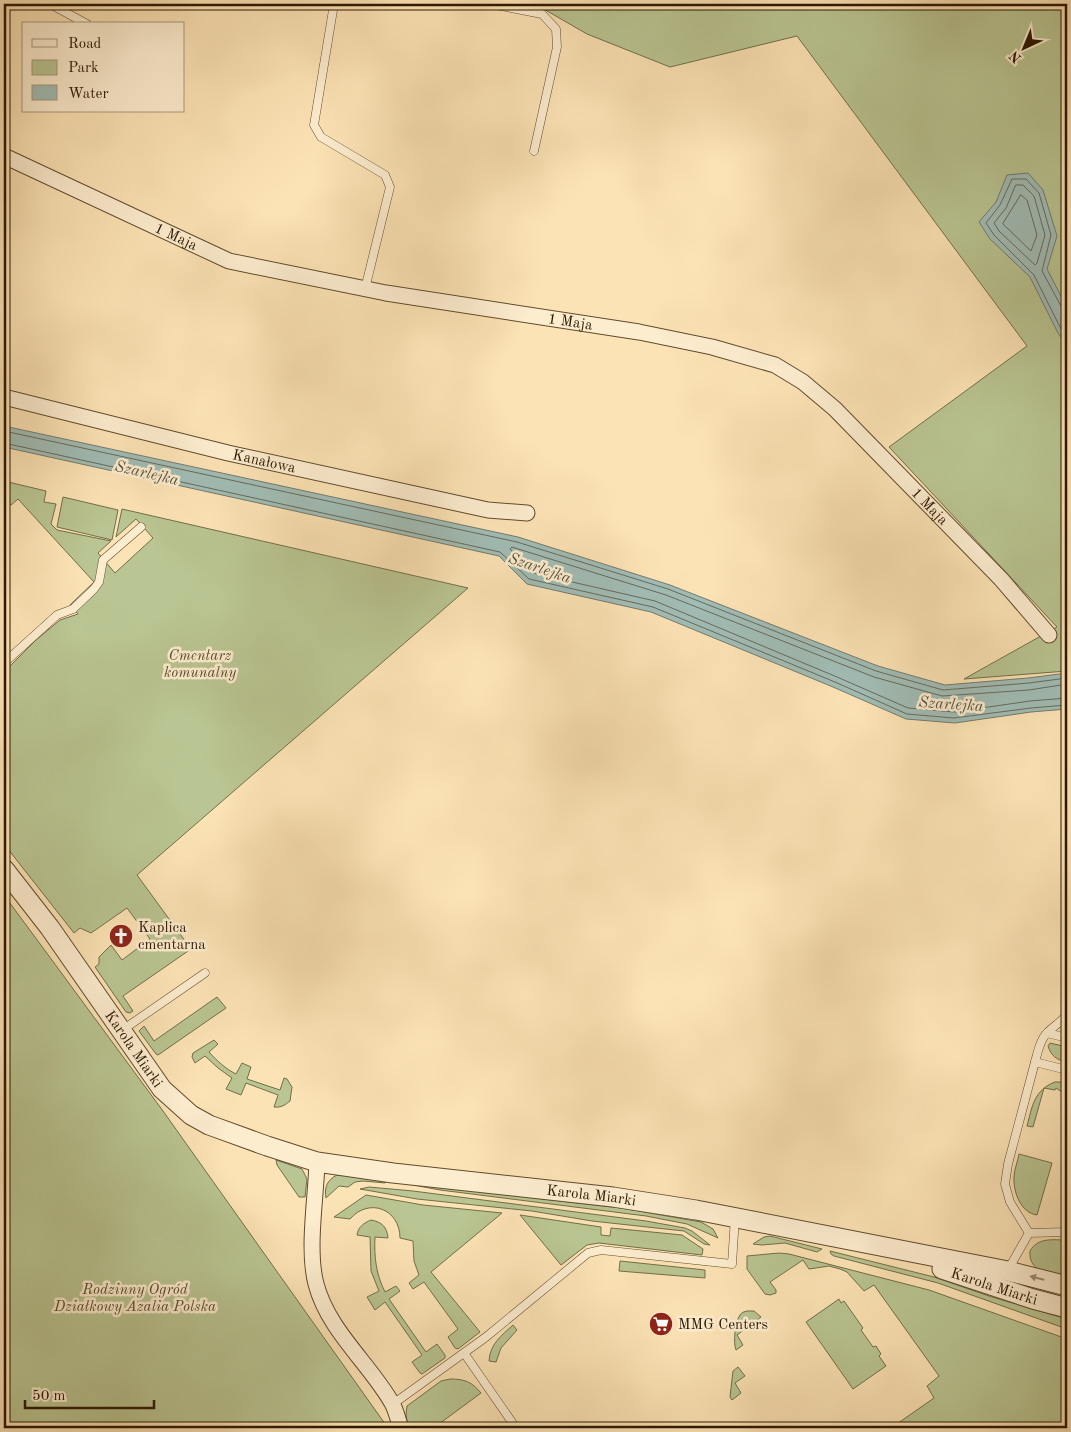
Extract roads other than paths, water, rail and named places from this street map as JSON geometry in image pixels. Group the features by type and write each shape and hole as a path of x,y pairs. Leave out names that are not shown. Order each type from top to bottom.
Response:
{"street":[{"name":"1 Maja","path":"4,156 229,261 365,289 639,332 712,347 775,365 803,382 835,409 1001,579 1049,635"},
{"name":"Kanałowa","path":"4,397 228,453 488,510 527,513"},
{"name":"Karola Miarki","path":"4,869 50,928 162,1089 191,1115 229,1133 318,1162 393,1173 613,1197 735,1216 864,1244 1008,1271 1067,1286"},
{"path":"318,1162 312,1248 313,1272 316,1286 334,1323 392,1404 401,1428"},
{"name":"Karola Miarki","path":"864,1244 1067,1308"}],"lane":[{"path":"50,4 83,22"},
{"path":"334,4 314,125 321,137 385,175 390,187 365,289"},
{"path":"491,4 542,14 556,29 557,47 534,151"},
{"path":"4,663 57,615 73,609 94,589 99,582 103,560 141,527"},
{"path":"121,1031 205,973"},
{"path":"1029,1233 1010,1202 1005,1184 1008,1164 1040,1044 1047,1033 1059,1024 1067,1014"},
{"path":"1047,1033 1067,1038"},
{"path":"1035,1062 1067,1070"},
{"path":"392,1404 464,1353 588,1253 600,1250 732,1264 735,1216"},
{"path":"1029,1233 1067,1232"},
{"path":"992,1285 1008,1271 1029,1233"},
{"path":"464,1353 516,1428"}],"water":[{"path":"1028,173 1043,190 1057,236 1047,269 1067,308 1067,345 1058,333 1030,277 990,239 979,222 996,202 1007,175"},
{"name":"Szarlejka","path":"4,426 518,537 670,585 878,666 945,685 1067,673 1067,709 955,723 906,719 651,612 527,584 499,556 4,447"}],"place":[{"name":"Kaplica cmentarna","path":"121,936"},
{"name":"MMG Centers","path":"661,1324"}],"park label":[{"name":"Cmentarz komunalny","path":"200,664"},
{"name":"Rodzinny Ogród Działkowy Azalia Polska","path":"135,1298"}]}
